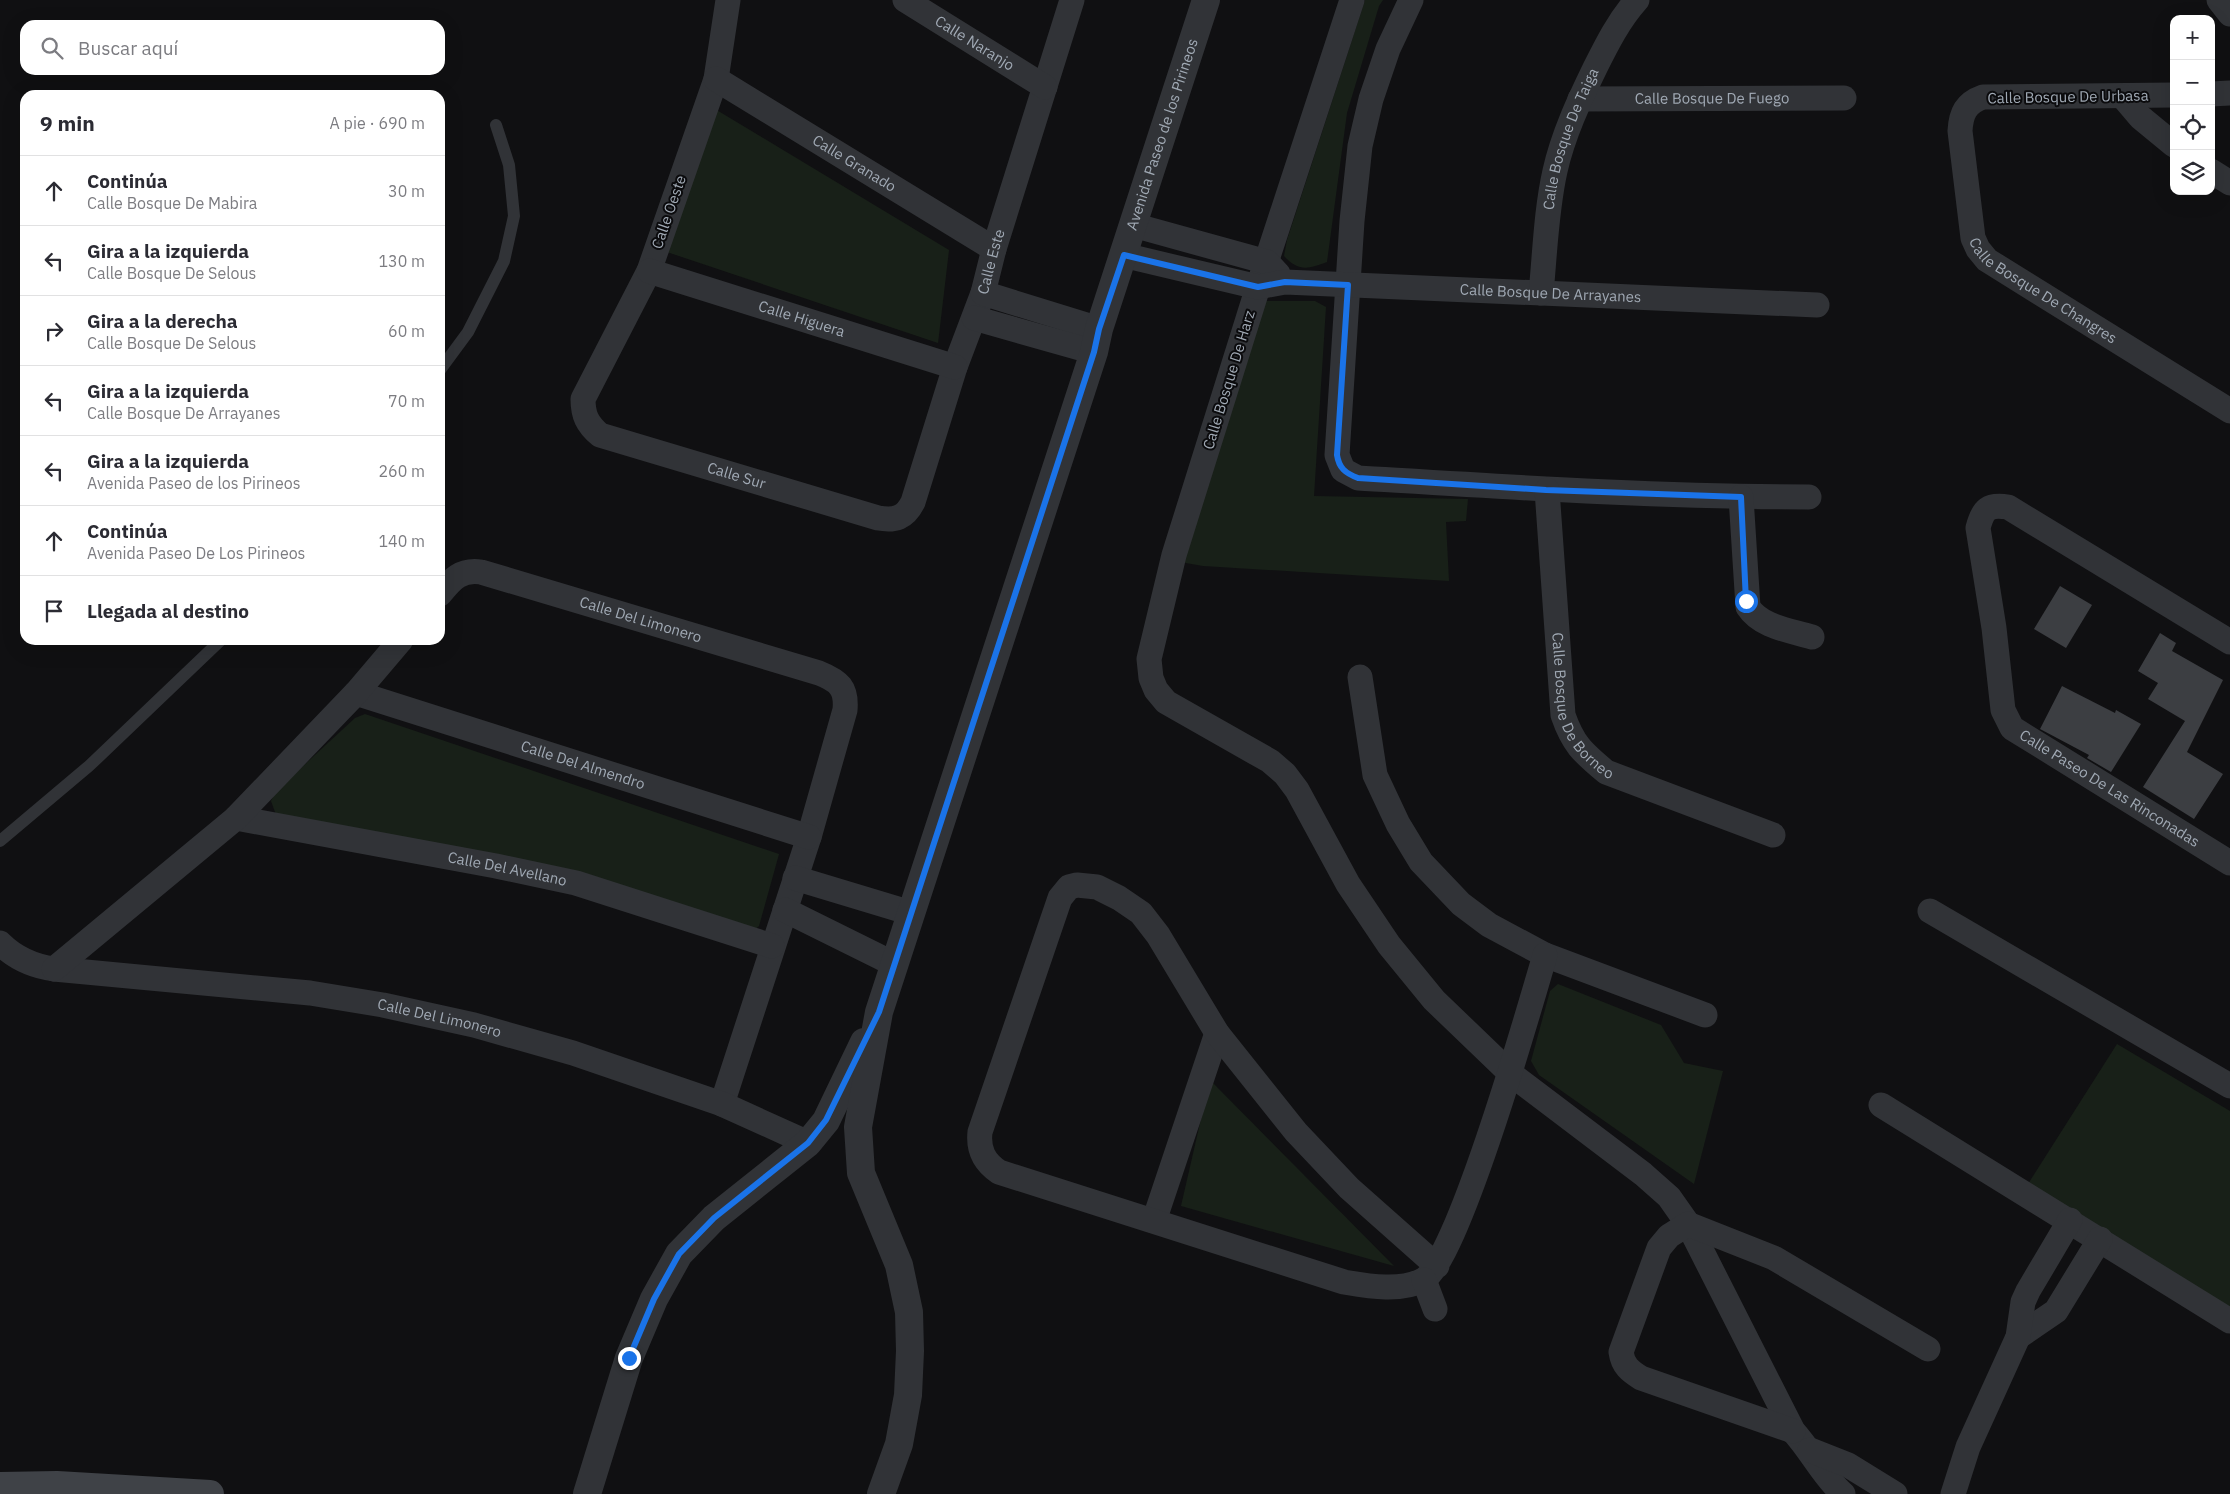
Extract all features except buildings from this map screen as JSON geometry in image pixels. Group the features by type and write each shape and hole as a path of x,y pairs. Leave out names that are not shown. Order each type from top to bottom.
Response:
{"main road":[{"path":"0,1486 57,1485 210,1494"}],"street":[{"name":"Calle Oeste","path":"583,413 583,399 649,271 716,79 728,0"},
{"name":"Calle Naranjo","path":"905,0 1045,87"},
{"name":"Calle Este","path":"900,518 908,511 913,502 955,366 982,293 1072,0"},
{"name":"Avenida Paseo de los Pirineos","path":"879,1012 1206,0"},
{"name":"Calle Bosque De Harz","path":"1352,0 1258,287 1174,554 1149,659 1151,678 1156,690 1166,702 1270,761 1285,774 1297,790 1348,884 1389,946 1434,1000 1510,1074"},
{"path":"1411,0 1388,49 1371,99 1362,136 1355,192 1337,455 1343,470 1358,478 1546,490 1741,497 1809,497"},
{"name":"Calle Bosque De Taiga","path":"1541,293 1548,210 1555,172 1580,99 1608,41 1628,10 1637,0"},
{"path":"2218,0 2230,14"},
{"name":"Calle Granado","path":"716,79 994,249"},
{"path":"2215,94 2230,94"},
{"name":"Calle Bosque De Urbasa","path":"1966,107 1974,100 1983,97 2170,95"},
{"path":"2123,97 2140,117 2170,143"},
{"name":"Calle Bosque De Fuego","path":"1580,99 1844,98"},
{"name":"Calle Bosque De Changres","path":"1966,107 1961,117 1960,131 1971,224 1973,238 1978,249 1987,260 2230,411"},
{"path":"2215,174 2230,183"},
{"path":"1133,225 1267,262 1285,282"},
{"name":"Calle Bosque De Arrayanes","path":"1124,255 1258,287 1285,282 1817,305"},
{"name":"Calle Higuera","path":"649,271 955,366"},
{"path":"982,293 1097,340"},
{"path":"974,318 1097,340"},
{"name":"Calle Sur","path":"583,413 589,426 600,434 878,518 891,520 900,518"},
{"name":"Calle Bosque De Borneo","path":"1546,490 1563,715 1570,736 1584,754 1606,772 1773,835"},
{"path":"1741,497 1748,606 1756,617 1764,622 1812,637"},
{"name":"Calle Paseo De Las Rinconadas","path":"2230,642 2008,507 1998,505 1988,509 1982,515 1978,528 1994,628 2003,710 2012,728 2230,863"},
{"name":"Calle Del Limonero","path":"445,589 459,574 472,570 481,572 835,680 843,690 846,710 809,837"},
{"path":"54,969 236,818 356,693 397,645"},
{"path":"1360,677 1375,775 1398,824 1422,862 1461,904 1482,920 1545,955 1705,1015"},
{"name":"Calle Del Almendro","path":"356,693 809,837"},
{"name":"Calle Del Avellano","path":"236,818 496,866 576,883 772,946"},
{"path":"722,1104 809,837"},
{"path":"795,878 911,913"},
{"path":"1077,885 1097,887 1119,898 1141,913 1158,935 1217,1033 1296,1132 1431,1273 1405,1285 1366,1286 1344,1282 999,1172 991,1167 983,1158 980,1148 980,1132 1060,898 1070,887 1077,885"},
{"path":"785,910 894,964"},
{"path":"1930,912 2230,1086"},
{"name":"Calle Del Limonero","path":"0,943 8,952 23,960 54,969 310,993 383,1005 474,1025 573,1052 722,1104 808,1143"},
{"path":"1435,1308 1431,1273 1462,1209 1510,1074 1545,955"},
{"path":"587,1494 629,1358 654,1299 679,1254 714,1218 808,1143 826,1120 879,1012"},
{"path":"879,1012 858,1127 861,1173 899,1265 909,1312 910,1351 908,1395 899,1444 881,1494"},
{"path":"1154,1221 1217,1033"},
{"path":"1510,1074 1643,1174 1669,1197 1688,1224 1793,1431 1810,1450 1828,1479 1843,1494"},
{"path":"1880,1105 2070,1220 2230,1321"},
{"path":"1953,1494 1968,1447 2018,1337 2023,1302 2070,1220"},
{"path":"1688,1224 1774,1258 1928,1349"},
{"path":"1688,1224 1668,1236 1659,1248 1622,1352 1623,1362 1631,1372 1641,1378 1793,1431"},
{"path":"2018,1337 2056,1310 2100,1239"},
{"path":"1810,1450 1848,1464 1895,1494"}],"lane":[{"path":"445,363 468,332 504,261 514,216 509,165 496,125"},
{"path":"0,841 89,766 216,645"}],"shaded area":[{"path":"1365,0 1383,0 1379,6 1347,113 1327,262 1304,268 1299,267 1284,256 1287,240"},
{"path":"705,103 949,250 938,343 661,250"},
{"path":"1265,301 1315,301 1326,307 1314,496 1468,499 1466,521 1446,522 1449,581 1203,566 1180,562"},
{"path":"365,714 779,854 759,926 750,934 278,820 271,801 276,791 355,718"},
{"path":"1558,984 1661,1025 1684,1063 1723,1071 1694,1184 1539,1075 1531,1061 1550,991"},
{"path":"2117,1044 2230,1111 2230,1308 2028,1184"},
{"path":"1210,1080 1394,1266 1181,1206"}],"route":[{"path":"629,1358 654,1299 679,1254 714,1218 808,1143 826,1120 879,1012 1124,255 1258,287 1285,282 1348,285 1337,455 1338,462 1349,475 1358,478 1546,490 1741,497 1746,601"}]}
